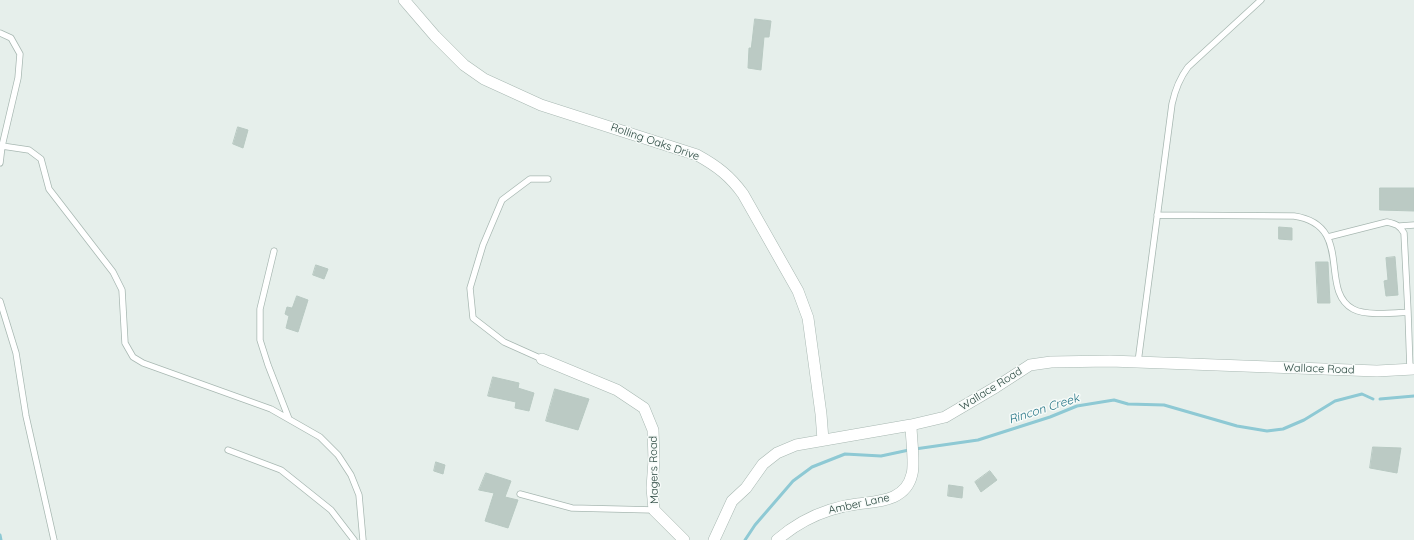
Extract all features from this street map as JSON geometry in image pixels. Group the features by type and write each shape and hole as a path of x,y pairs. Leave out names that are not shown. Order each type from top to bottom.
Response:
{"street":[{"name":"Rolling Oaks Drive","path":"404,0 435,36 464,64 484,79 541,105 697,155 719,167 734,182 743,194 798,291 808,318 823,440"},
{"name":"Magers Road","path":"542,359 617,390 644,408 653,430 654,460 652,488 654,510 684,540"},
{"name":"Wallace Road","path":"714,540 732,501 746,488 763,464 777,453 796,445 911,425 946,417 1030,365 1051,362 1138,362 1376,371 1412,369"},
{"name":"Amber Lane","path":"776,540 793,528 819,514 855,504 887,500 900,494 908,484 913,473 911,425"}],"lane":[{"path":"1138,362 1175,89 1180,78 1188,67 1261,0"},
{"path":"0,34 11,38 20,54 18,78 1,145 0,163"},
{"path":"1,145 29,150 41,159 49,190 113,272 122,290 125,343 133,357 143,363 271,409 320,437 338,455 351,475 359,495 363,540"},
{"path":"542,359 504,342 473,318 470,288 483,245 502,200 530,179 548,180"},
{"path":"1157,216 1301,217 1315,223 1328,237 1331,245 1338,286 1342,297 1347,304 1354,310 1371,313 1408,312"},
{"path":"1328,237 1387,222 1400,226 1414,225"},
{"path":"1400,226 1404,233 1412,369"},
{"path":"274,251 260,309 260,340 289,419"},
{"path":"0,301 16,352 26,416 54,540"},
{"path":"228,450 280,470 330,510 354,540"},
{"path":"520,494 572,508 654,510"}],"building":[{"path":"755,19 771,21 769,37 764,37 761,70 748,68 749,48 751,48"},
{"path":"238,127 248,130 243,148 233,144"},
{"path":"1380,188 1414,188 1414,211 1380,210"},
{"path":"1279,227 1292,228 1292,240 1279,239"},
{"path":"1395,257 1398,295 1386,296 1384,281 1388,280 1386,258"},
{"path":"1316,262 1328,262 1330,303 1318,303"},
{"path":"316,265 328,269 324,279 313,275"},
{"path":"297,296 308,300 298,332 286,328 289,316 285,314 287,307 292,308"},
{"path":"493,377 519,383 518,388 534,393 529,411 515,408 516,402 488,396"},
{"path":"555,389 589,399 578,430 546,421"},
{"path":"1373,447 1401,448 1397,473 1370,468"},
{"path":"436,462 445,465 443,474 434,471"},
{"path":"990,471 997,480 981,492 975,482"},
{"path":"486,473 511,481 505,497 518,500 508,528 485,521 494,493 479,490"},
{"path":"949,485 963,487 962,498 948,496"}],"waterway":[{"name":"Rincon Creek","path":"915,449 978,440 1050,417 1077,406 1114,400 1128,404 1164,405 1237,426 1267,431 1283,429 1304,420 1335,401 1362,394 1373,399"},
{"name":"Rincon Creek","path":"1380,399 1414,396"},
{"name":"Rincon Creek","path":"745,540 755,525 793,481 812,467 845,454 881,456 909,450"},
{"path":"0,535 1,540"}]}
